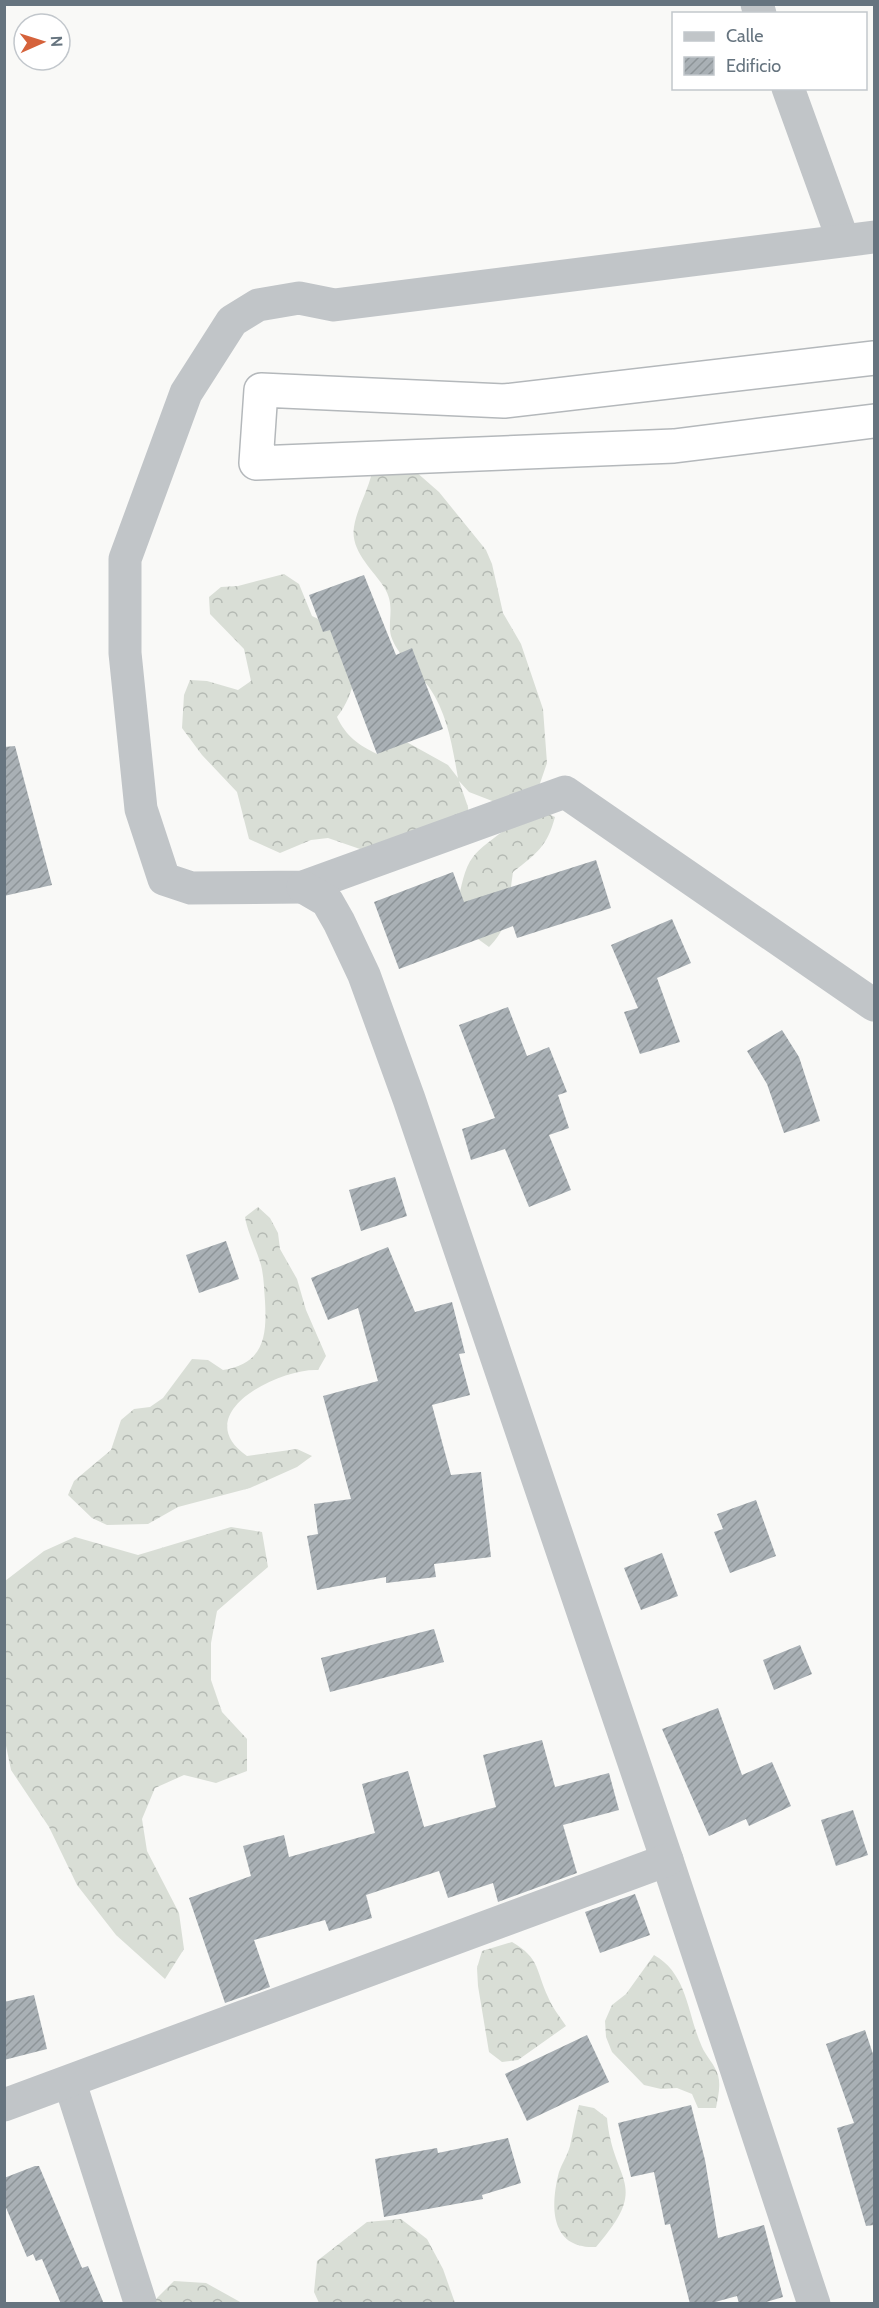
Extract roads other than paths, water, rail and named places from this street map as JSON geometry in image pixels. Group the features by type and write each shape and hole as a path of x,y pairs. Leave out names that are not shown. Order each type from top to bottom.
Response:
{"highway":[{"path":"874,358 504,401 261,390 256,463 674,446 874,421"}],"street":[{"path":"789,90 859,238 334,305 299,297 258,305 232,321 186,393 125,559 124,653 141,809 164,879 191,888 303,886 565,792 874,1005"},
{"path":"303,886 327,901 364,975 409,1099 667,1860 814,2304"},
{"path":"4,2105 70,2083 667,1860"},
{"path":"70,2083 140,2302"}]}
